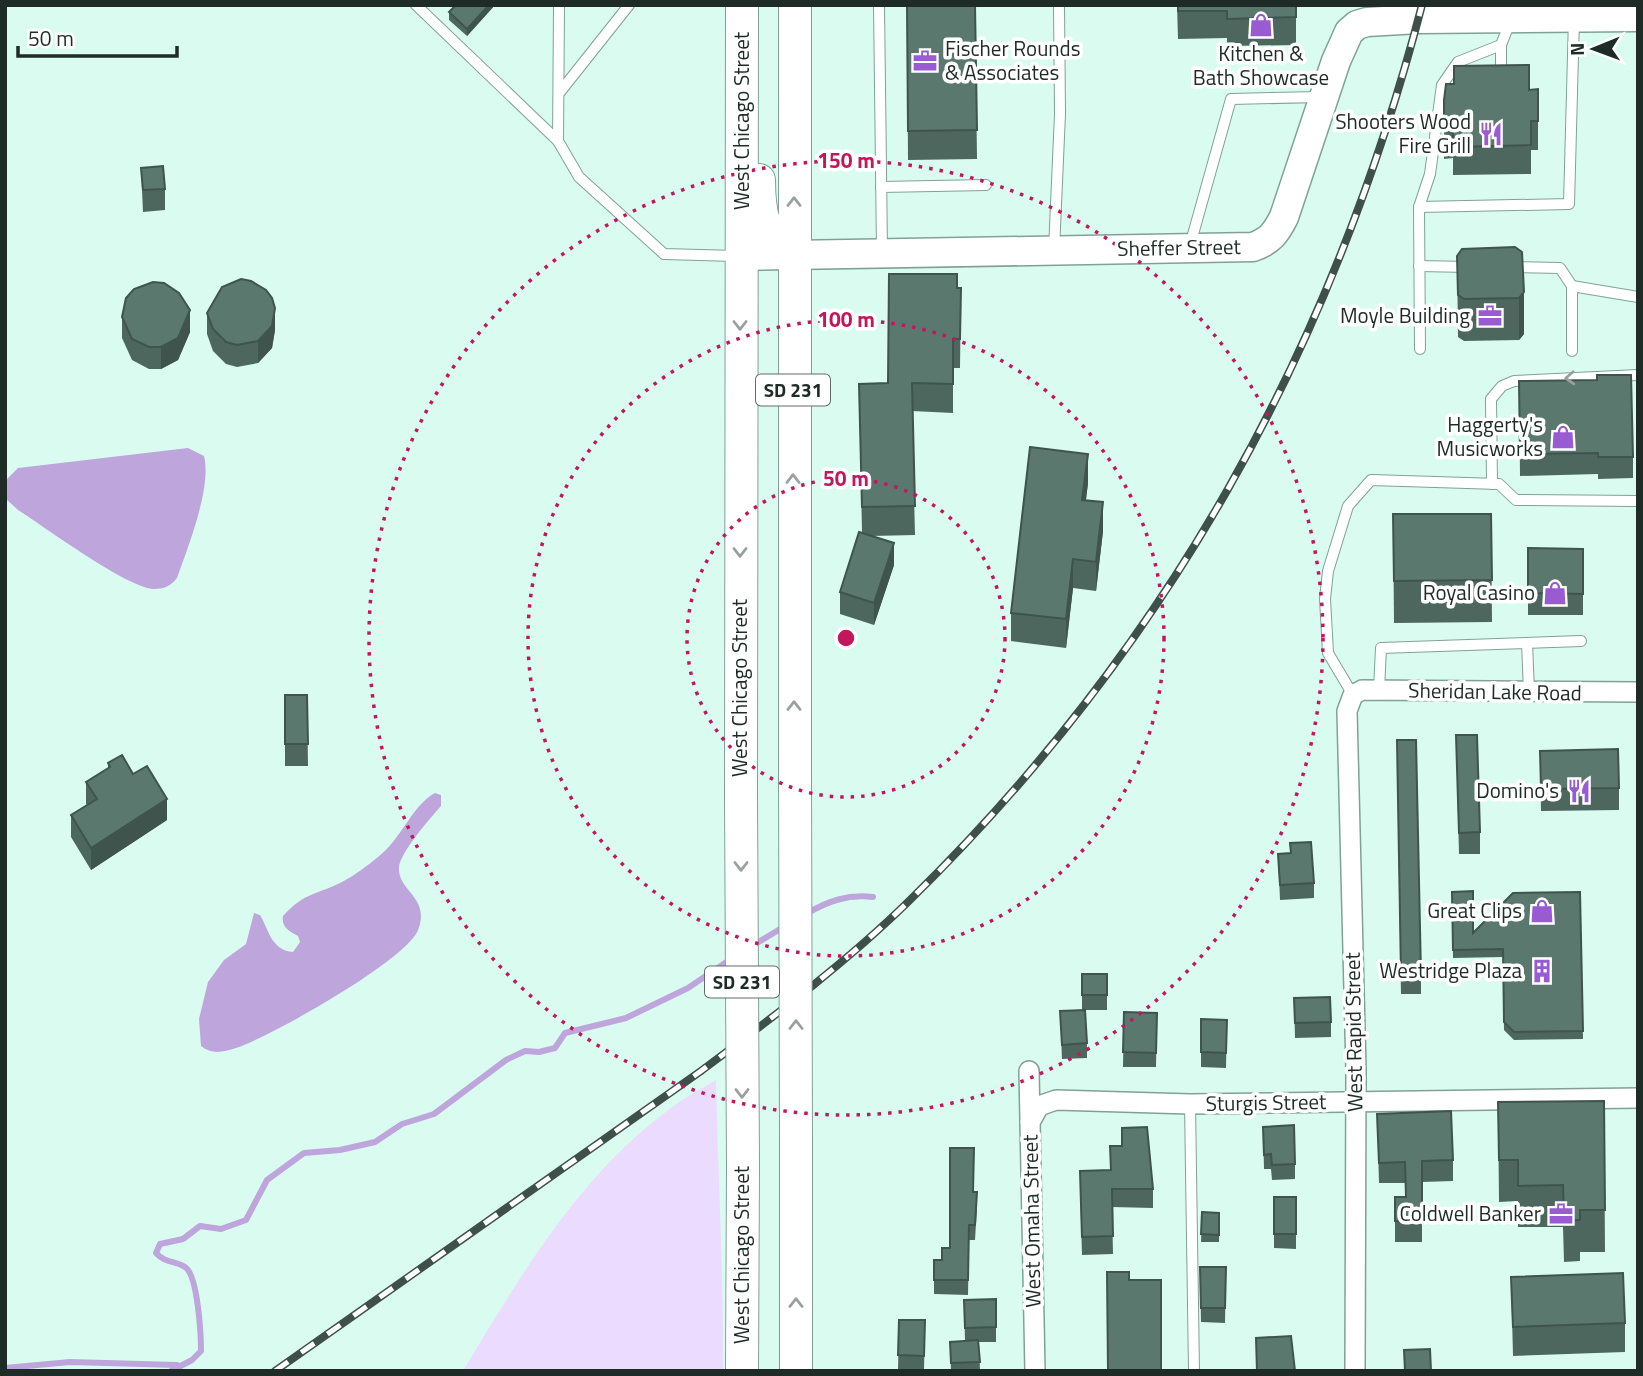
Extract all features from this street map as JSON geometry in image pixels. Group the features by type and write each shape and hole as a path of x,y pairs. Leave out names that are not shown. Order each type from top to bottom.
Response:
{"main road":[{"name":"SD 231","path":"795,5 796,1371"},
{"path":"739,9 759,107 759,211 767,232 780,248 794,256"},
{"name":"West Chicago Street","path":"739,9 744,107 740,256 743,1167 741,1371"}],"street":[{"name":"Sheffer Street","path":"740,256 1253,247 1266,242 1276,233 1291,199 1343,44 1357,25 1381,20 1473,12 1511,18 1638,17"},
{"name":"Sheridan Lake Road","path":"1353,695 1363,690 1638,692"},
{"name":"West Rapid Street","path":"1353,695 1347,711 1356,1102 1355,1371"},
{"name":"West Omaha Street","path":"1029,1071 1035,1371"},
{"name":"Sturgis Street","path":"1030,1122 1039,1106 1056,1100 1190,1104 1638,1098"}],"lane":[{"path":"416,5 558,141 579,177 664,254 740,256"},
{"path":"558,141 559,5"},
{"path":"560,92 629,5"},
{"path":"879,5 882,254"},
{"path":"1054,250 1060,114 1059,5"},
{"path":"1501,81 1501,45 1511,18"},
{"path":"1419,206 1569,204 1574,18"},
{"path":"1420,349 1419,206 1430,174 1442,85 1458,62 1501,45"},
{"path":"1189,248 1231,99 1325,97"},
{"path":"881,187 986,185"},
{"path":"1419,266 1483,267"},
{"path":"1496,267 1560,268 1572,286 1572,351"},
{"path":"1572,286 1638,297"},
{"path":"1492,484 1491,399 1502,386 1514,381 1638,375"},
{"path":"1353,695 1328,653 1325,599 1328,571 1348,506 1371,480 1499,484 1516,500 1638,501"},
{"path":"1380,690 1381,648 1581,641"},
{"path":"1527,643 1529,692"},
{"path":"1190,1104 1194,1371"}],"shaded area":[{"path":"188,448 204,456 205,484 198,517 177,578 164,588 154,589 125,579 18,510 5,498 5,481 18,468"},
{"path":"435,793 441,795 441,806 410,845 399,867 403,882 420,910 418,930 408,943 365,978 306,1014 253,1041 218,1052 201,1046 199,1019 208,982 224,960 246,944 254,913 260,915 275,943 293,952 300,942 298,936 284,926 283,916 304,898 342,882 378,857 427,798"},
{"path":"716,1080 723,1371 463,1371 530,1263 580,1195 638,1134 676,1104"}],"building":[{"path":"456,5 489,5 467,29 449,12"},
{"path":"907,5 975,5 977,130 908,131"},
{"path":"1178,5 1296,5 1296,17 1227,19 1227,11 1178,11"},
{"name":"Shooters Wood Fire Grill","path":"1529,65 1529,90 1538,89 1538,121 1531,121 1531,145 1453,147 1453,130 1444,130 1444,100 1446,84 1454,84 1454,66"},
{"path":"163,166 165,189 143,190 141,168"},
{"path":"1515,247 1522,252 1524,292 1519,298 1464,299 1458,295 1457,256 1462,249"},
{"path":"889,274 957,274 957,288 961,288 960,339 953,339 953,384 912,383 915,506 862,507 859,384 888,383"},
{"path":"241,279 251,281 266,290 275,308 272,326 258,341 237,345 226,342 213,329 207,313 222,287"},
{"path":"153,282 164,283 179,293 190,310 178,338 161,347 149,347 132,339 122,317 126,298 134,289"},
{"path":"1597,375 1631,375 1633,457 1598,457 1598,453 1520,454 1519,381 1597,380"},
{"path":"1030,447 1088,454 1082,500 1103,502 1096,562 1073,559 1066,619 1011,613"},
{"path":"1393,514 1491,514 1492,580 1394,581"},
{"path":"859,532 894,543 874,603 840,592"},
{"path":"1528,548 1583,549 1583,594 1528,593"},
{"path":"285,695 307,695 308,744 285,744"},
{"path":"1456,735 1477,735 1480,832 1459,833"},
{"path":"1397,740 1416,740 1421,975 1401,975"},
{"path":"1618,749 1619,788 1541,789 1540,751"},
{"path":"122,755 133,774 147,766 167,799 91,848 71,815 97,799 86,782 110,767 108,763"},
{"path":"1311,842 1314,883 1280,885 1278,854 1291,853 1290,843"},
{"name":"Westridge Plaza","path":"1473,891 1473,933 1513,893 1580,892 1583,1031 1514,1032 1504,1022 1503,949 1453,950 1452,892"},
{"path":"1082,974 1107,974 1107,995 1082,995"},
{"path":"1330,997 1331,1022 1295,1023 1294,998"},
{"path":"1085,1010 1087,1043 1062,1045 1060,1011"},
{"path":"1124,1012 1157,1013 1156,1053 1123,1052"},
{"path":"1201,1019 1227,1020 1226,1053 1201,1052"},
{"path":"1604,1101 1605,1210 1580,1210 1580,1220 1564,1220 1563,1185 1518,1186 1518,1160 1499,1160 1498,1102"},
{"path":"1451,1111 1453,1160 1422,1161 1422,1221 1395,1221 1395,1197 1406,1197 1405,1162 1379,1163 1377,1114"},
{"path":"1294,1125 1295,1164 1272,1165 1271,1154 1264,1155 1263,1127"},
{"path":"1147,1127 1153,1189 1112,1189 1113,1236 1082,1237 1080,1171 1111,1170 1110,1146 1122,1146 1122,1128"},
{"path":"950,1148 974,1148 973,1192 977,1192 975,1225 969,1225 968,1280 934,1280 934,1260 942,1260 942,1248 950,1248"},
{"path":"1274,1197 1296,1197 1296,1234 1274,1234"},
{"path":"1202,1212 1219,1213 1219,1235 1201,1234"},
{"path":"1200,1267 1226,1267 1225,1308 1201,1308"},
{"path":"1107,1272 1129,1272 1129,1280 1161,1280 1161,1371 1108,1371"},
{"path":"1623,1273 1625,1323 1513,1327 1511,1277"},
{"path":"996,1299 996,1327 965,1328 964,1300"},
{"path":"899,1320 925,1320 924,1356 898,1355"},
{"path":"1291,1336 1295,1371 1257,1371 1256,1338"},
{"path":"978,1340 980,1362 951,1363 950,1342"},
{"path":"1430,1349 1431,1371 1405,1371 1404,1350"}],"waterway":[{"path":"806,914 838,900 873,897"},
{"path":"752,946 785,926"},
{"path":"171,1371 192,1360 201,1351 199,1320 196,1293 189,1272 185,1267 163,1259 156,1253 160,1244 183,1239 200,1226 221,1229 246,1220 267,1180 304,1153 340,1150 375,1142 402,1124 434,1114 506,1060 525,1051 539,1052 555,1048 565,1033 626,1018 688,988 731,959"},
{"path":"5,1368 70,1362 177,1365"}],"railway":[{"path":"275,1371 701,1071 782,1010 886,923 1002,804 1085,703 1161,598 1228,488 1288,374 1340,256 1385,133 1422,5"}],"place":[{"name":"Kitchen & Bath Showcase","path":"1261,25"},
{"name":"Fischer Rounds & Associates","path":"925,61"},
{"name":"Shooters Wood Fire Grill","path":"1491,134"},
{"name":"Moyle Building","path":"1490,316"},
{"name":"Haggerty's Musicworks","path":"1563,437"},
{"name":"Royal Casino","path":"1555,593"},
{"name":"Domino's","path":"1579,791"},
{"name":"Great Clips","path":"1542,911"},
{"name":"Westridge Plaza","path":"1542,971"},
{"name":"Coldwell Banker","path":"1561,1214"}]}
